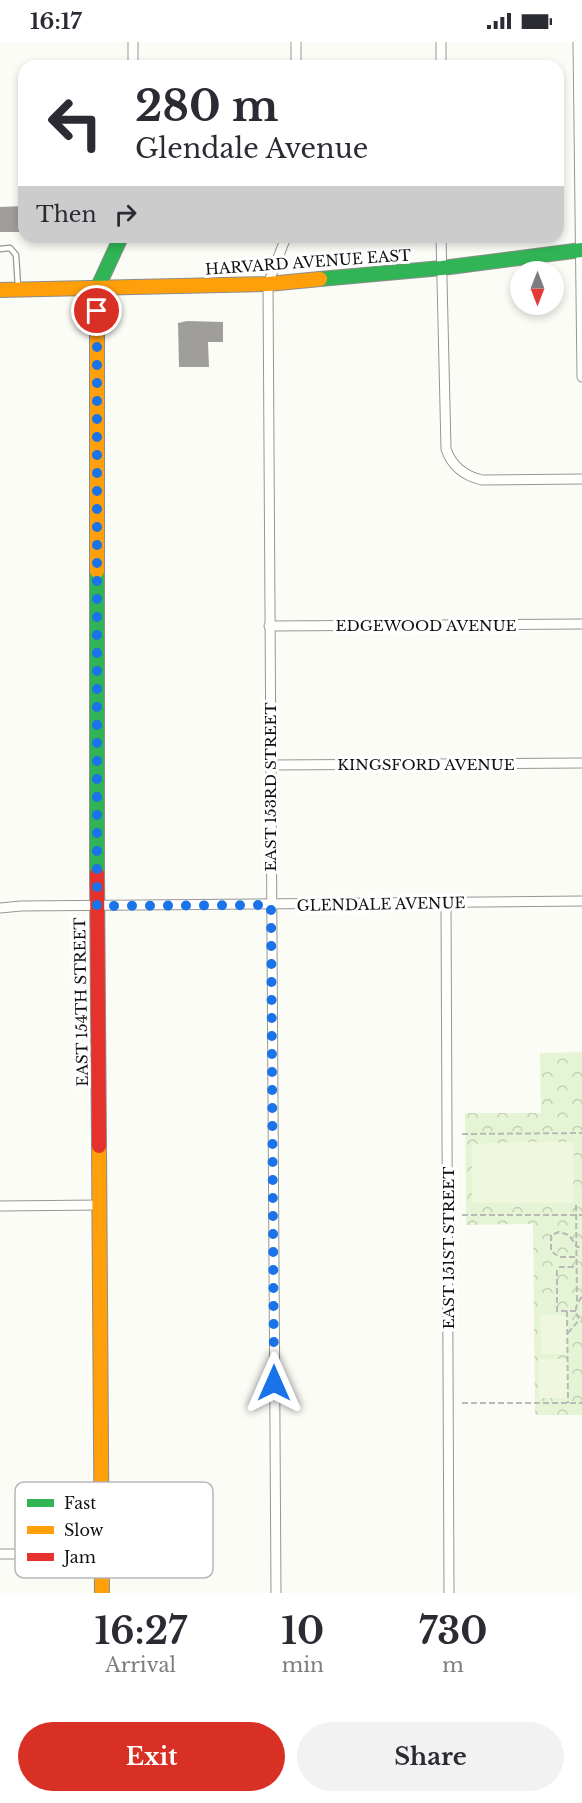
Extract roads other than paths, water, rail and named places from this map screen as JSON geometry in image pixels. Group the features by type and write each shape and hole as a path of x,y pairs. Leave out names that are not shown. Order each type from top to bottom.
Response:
{"street":[{"path":"133,42 133,60"},
{"path":"296,42 296,60"},
{"path":"441,42 441,60"},
{"path":"578,42 582,377"},
{"name":"EAST 154TH STREET","path":"102,1482 97,906 97,289 119,243"},
{"name":"EAST 153RD STREET","path":"276,1593 268,284 284,243"},
{"path":"441,243 446,450 450,460 470,477 482,480 582,479"},
{"name":"HARVARD AVENUE EAST","path":"0,290 268,284 442,268 581,250"},
{"name":"EDGEWOOD AVENUE","path":"269,626 582,624"},
{"name":"KINGSFORD AVENUE","path":"271,765 582,764"},
{"name":"GLENDALE AVENUE","path":"0,908 582,901"},
{"name":"EAST 151ST STREET","path":"446,903 449,1593"},
{"path":"0,1206 100,1205"}],"lane":[{"path":"0,249 10,248 16,255 19,290"}]}
